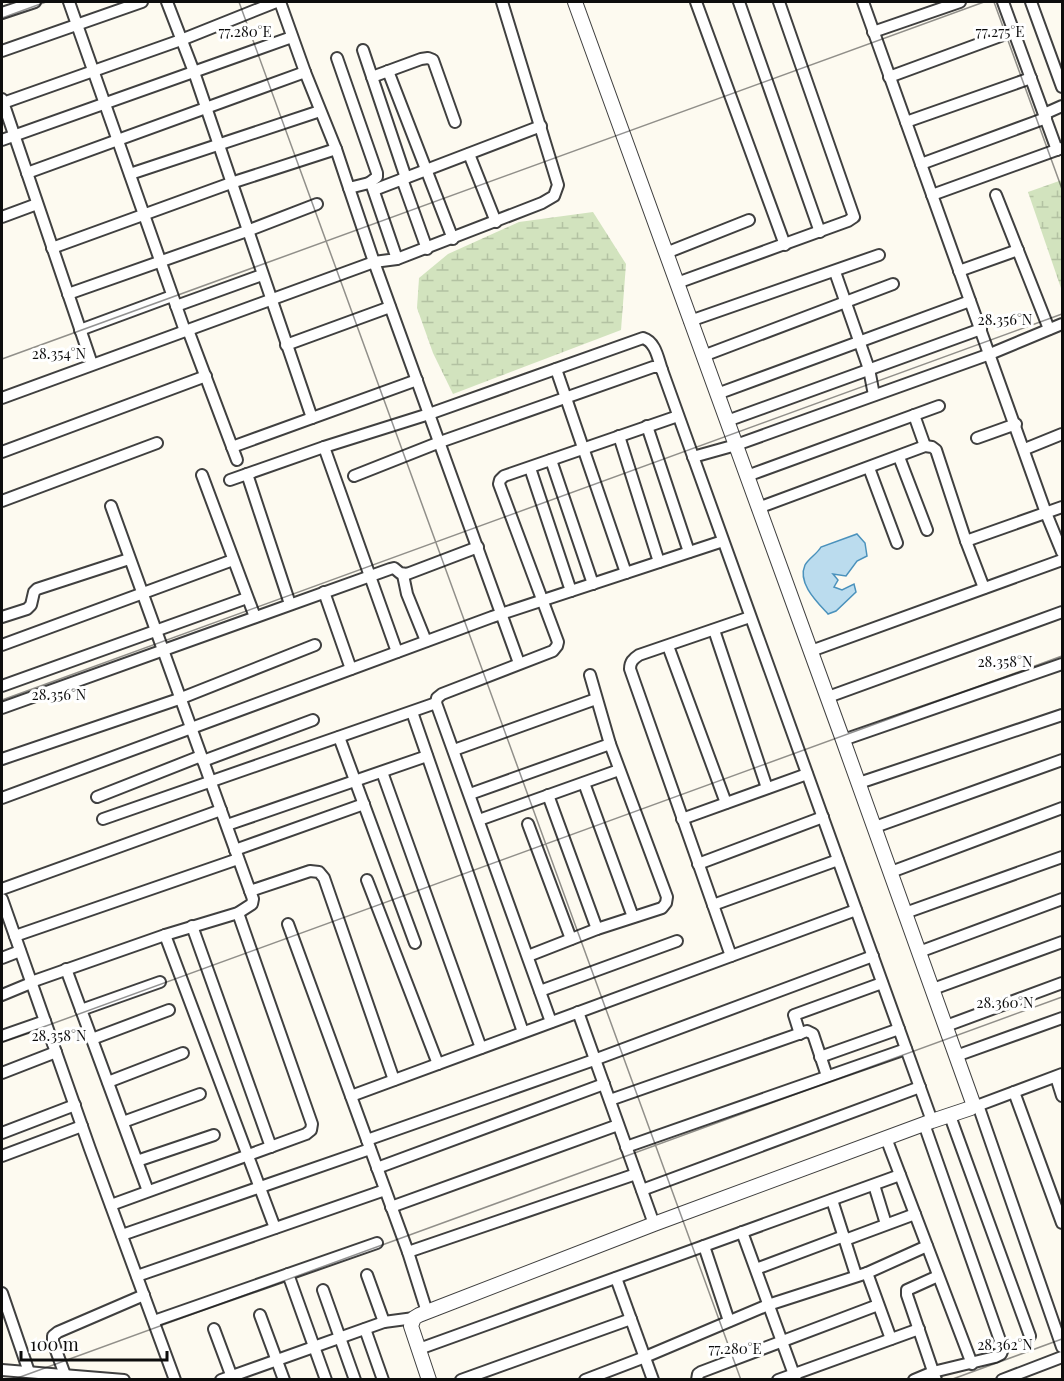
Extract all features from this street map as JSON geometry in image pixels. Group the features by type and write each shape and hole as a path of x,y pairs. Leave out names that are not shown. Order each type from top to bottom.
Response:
{"street":[{"path":"2,13 35,2"},
{"path":"69,2 174,301 206,376 237,460"},
{"path":"2,51 142,2"},
{"path":"167,2 194,72 312,418"},
{"path":"92,364 2,101 94,72 278,2 336,149 390,307 519,663"},
{"path":"2,398 374,262 397,259 428,249 554,196 558,186 502,2"},
{"path":"575,2 1062,1347"},
{"path":"696,2 785,244"},
{"path":"739,2 820,232"},
{"path":"676,283 820,232 854,217 779,2"},
{"path":"862,2 1062,552"},
{"path":"873,32 960,2"},
{"path":"932,195 1060,149 1045,116 1003,2"},
{"path":"1031,2 1062,87"},
{"path":"889,77 1014,31"},
{"path":"2,140 292,37"},
{"path":"363,50 428,249"},
{"path":"337,58 377,172 372,187 397,259"},
{"path":"372,77 421,59 433,60 455,122"},
{"path":"388,71 453,239"},
{"path":"27,173 305,72"},
{"path":"906,122 1031,78"},
{"path":"921,164 1045,116 1062,106"},
{"path":"130,174 320,111"},
{"path":"350,188 372,187 404,179 541,126"},
{"path":"52,248 231,183 336,149"},
{"path":"469,154 496,222"},
{"path":"693,457 736,445 1058,328 1018,250 996,195"},
{"path":"2,217 37,204"},
{"path":"68,294 317,204"},
{"path":"666,253 749,220"},
{"path":"959,271 1018,250"},
{"path":"690,321 879,255"},
{"path":"835,272 869,369 874,395"},
{"path":"80,330 262,275"},
{"path":"703,356 893,284"},
{"path":"717,394 970,301"},
{"path":"286,345 390,307"},
{"path":"727,421 981,329"},
{"path":"231,480 324,447 429,414 643,338 649,340 662,370 920,1087 928,1123 1003,1349 995,1357 915,1380"},
{"path":"354,476 440,442 653,367 662,370"},
{"path":"556,369 626,573"},
{"path":"2,452 206,376"},
{"path":"232,447 417,380"},
{"path":"747,476 939,406"},
{"path":"914,415 925,446"},
{"path":"551,1022 436,703 437,698 442,693 553,651 557,646 558,642 499,484 500,480 504,476 678,416"},
{"path":"977,438 1016,424"},
{"path":"647,426 689,552"},
{"path":"1025,449 1062,434"},
{"path":"619,436 659,562"},
{"path":"2,501 157,443"},
{"path":"758,508 925,446 932,447 936,450 984,588"},
{"path":"324,447 397,652"},
{"path":"898,457 927,530"},
{"path":"551,460 593,584"},
{"path":"530,468 571,591"},
{"path":"869,468 897,543"},
{"path":"247,474 290,604"},
{"path":"202,475 255,617"},
{"path":"2,995 66,969 192,926 238,913 252,904 250,891 212,782 179,699 111,506"},
{"path":"966,541 1062,507"},
{"path":"2,798 426,641 723,541"},
{"path":"403,575 478,547"},
{"path":"2,617 27,609 31,605 33,592 37,589 129,559"},
{"path":"2,645 232,560"},
{"path":"811,651 1062,560"},
{"path":"2,708 394,568 403,575 407,594 426,641"},
{"path":"324,592 351,669"},
{"path":"2,686 247,598"},
{"path":"828,696 1062,612"},
{"path":"731,956 630,669 633,659 750,617"},
{"path":"714,630 767,788"},
{"path":"2,759 179,699 315,645"},
{"path":"668,646 726,803"},
{"path":"843,740 1062,664"},
{"path":"528,956 597,929 662,908 666,903 667,897 610,744 590,675"},
{"path":"454,750 596,699"},
{"path":"103,819 436,703"},
{"path":"412,712 523,1032"},
{"path":"859,783 1062,715"},
{"path":"97,797 313,720"},
{"path":"339,737 415,943"},
{"path":"470,794 610,744"},
{"path":"227,825 427,756"},
{"path":"874,826 1062,760"},
{"path":"479,820 619,770"},
{"path":"382,772 481,1048"},
{"path":"682,819 807,774"},
{"path":"584,783 633,917"},
{"path":"548,795 597,929"},
{"path":"15,936 237,854 364,804"},
{"path":"891,872 1062,808"},
{"path":"2,890 221,810"},
{"path":"698,864 823,818"},
{"path":"528,824 571,939"},
{"path":"905,913 1062,857"},
{"path":"713,905 838,860"},
{"path":"250,891 310,871 319,872 324,878 394,1080"},
{"path":"367,880 438,1064"},
{"path":"2,899 4,916 15,936 175,1380"},
{"path":"919,952 1062,899"},
{"path":"351,1096 856,910"},
{"path":"111,1205 306,1134 311,1130 312,1124 238,913"},
{"path":"288,924 408,1252 421,1315"},
{"path":"192,926 271,1147"},
{"path":"165,935 275,1228"},
{"path":"540,991 677,941"},
{"path":"933,989 1062,942"},
{"path":"2,958 20,951"},
{"path":"122,1235 873,956"},
{"path":"66,969 148,1191"},
{"path":"81,1010 160,982"},
{"path":"946,1026 1062,982"},
{"path":"800,1034 794,1015 882,983"},
{"path":"92,1038 169,1010"},
{"path":"578,1012 654,1224"},
{"path":"956,1056 1062,1018"},
{"path":"2,1036 45,1021"},
{"path":"820,1057 899,1029"},
{"path":"610,1100 807,1031 813,1034 827,1076"},
{"path":"626,1147 906,1048"},
{"path":"2,1072 56,1052"},
{"path":"108,1082 183,1053"},
{"path":"214,1329 228,1378 384,1322 421,1315 654,1224 1059,1075 1062,1096"},
{"path":"377,1168 604,1084"},
{"path":"642,1190 920,1087"},
{"path":"1014,1092 1062,1222"},
{"path":"123,1122 200,1094"},
{"path":"2,1133 75,1105"},
{"path":"950,1116 1030,1336"},
{"path":"392,1207 618,1125"},
{"path":"2,1156 82,1126"},
{"path":"137,1161 214,1135"},
{"path":"886,1138 972,1364"},
{"path":"408,1252 636,1174"},
{"path":"419,1349 900,1175"},
{"path":"874,1185 886,1224"},
{"path":"137,1276 385,1190"},
{"path":"831,1200 856,1275"},
{"path":"756,1269 915,1214"},
{"path":"742,1232 795,1377"},
{"path":"154,1321 377,1243"},
{"path":"704,1246 729,1321"},
{"path":"585,1380 645,1358 768,1305 867,1272 927,1246"},
{"path":"867,1272 891,1339"},
{"path":"288,1274 326,1380"},
{"path":"367,1275 384,1322"},
{"path":"935,1376 907,1295 908,1290 938,1276"},
{"path":"616,1278 653,1380"},
{"path":"323,1290 355,1380"},
{"path":"2,1293 6,1319 29,1372"},
{"path":"65,1375 53,1336 144,1295"},
{"path":"696,1380 701,1372 878,1305"},
{"path":"260,1315 284,1380"},
{"path":"421,1315 411,1326 429,1380"},
{"path":"461,1380 631,1319"},
{"path":"365,1329 383,1380"},
{"path":"778,1380 795,1377 919,1329"},
{"path":"1002,1380 1062,1357"},
{"path":"2,1370 124,1380"}],"green space":[{"path":"1062,180 1062,291 1028,192"},
{"path":"593,212 626,264 621,330 453,394 433,353 417,308 419,278 448,254 519,222"}],"water":[{"path":"857,534 865,543 867,556 857,561 846,576 833,574 838,580 834,587 842,590 854,584 856,592 836,611 828,614 809,592 804,579 805,565 821,547"}]}
